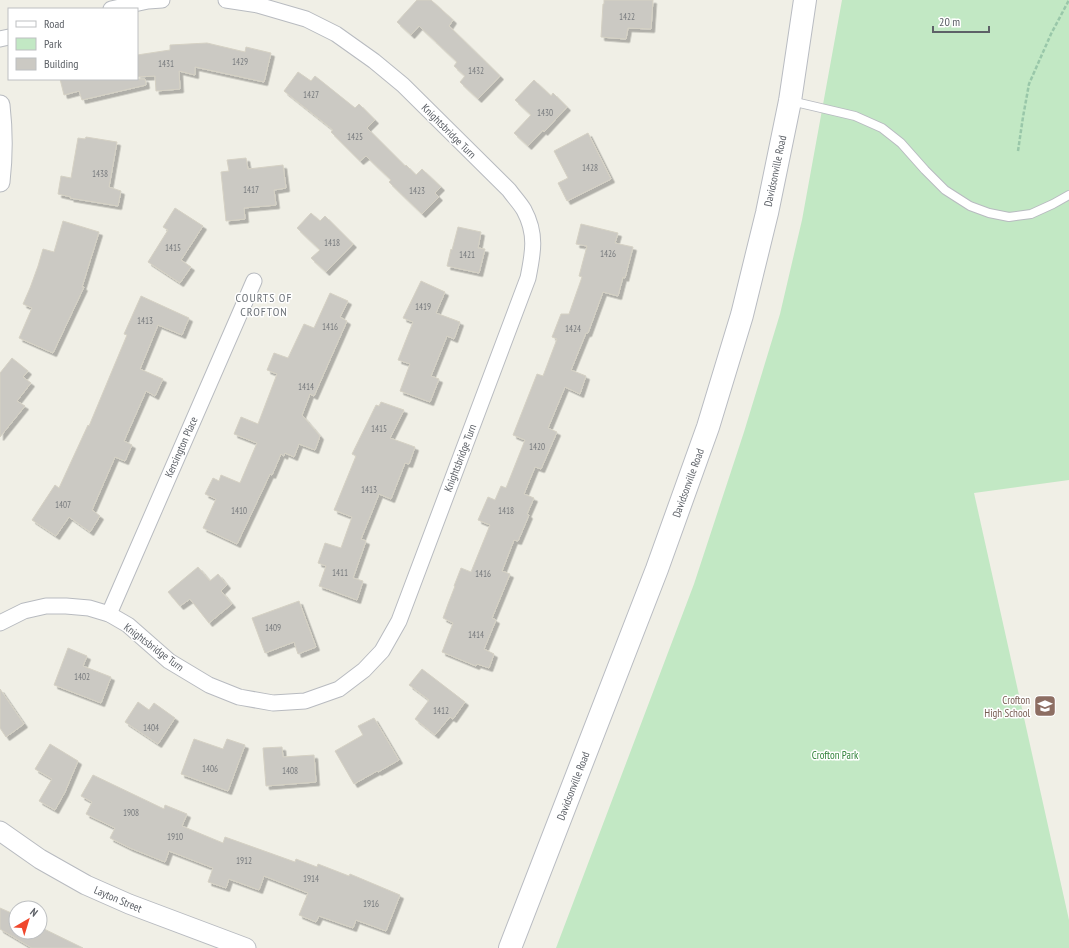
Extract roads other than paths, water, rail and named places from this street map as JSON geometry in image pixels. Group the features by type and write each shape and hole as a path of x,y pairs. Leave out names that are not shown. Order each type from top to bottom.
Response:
{"main road":[{"name":"Davidsonville Road","path":"510,948 654,576 708,427 742,315 767,213 790,101 805,0"}],"street":[{"path":"116,8 162,0"},
{"name":"Knightsbridge Turn","path":"0,622 24,612 46,606 89,608 108,614 128,625 169,661 209,685 239,697 273,703 305,701 339,689 364,670 382,651 399,621 528,278 533,249 532,229 524,210 509,190 403,85 374,61 336,34 306,19 258,5 226,0"},
{"path":"0,105 2,123 2,161 0,182"},
{"name":"Kensington Place","path":"108,614 254,281"},
{"name":"Layton Street","path":"0,831 40,859 86,885 129,904 246,948"}],"lane":[{"path":"790,101 855,116 882,128 901,144 945,190 970,206 989,213 1009,217 1031,214 1053,204 1069,194"}],"place":[{"name":"Crofton High School","path":"1045,706"}],"district":[{"name":"COURTS OF CROFTON","path":"264,304"}],"park label":[{"name":"Crofton Park","path":"835,755"}]}
